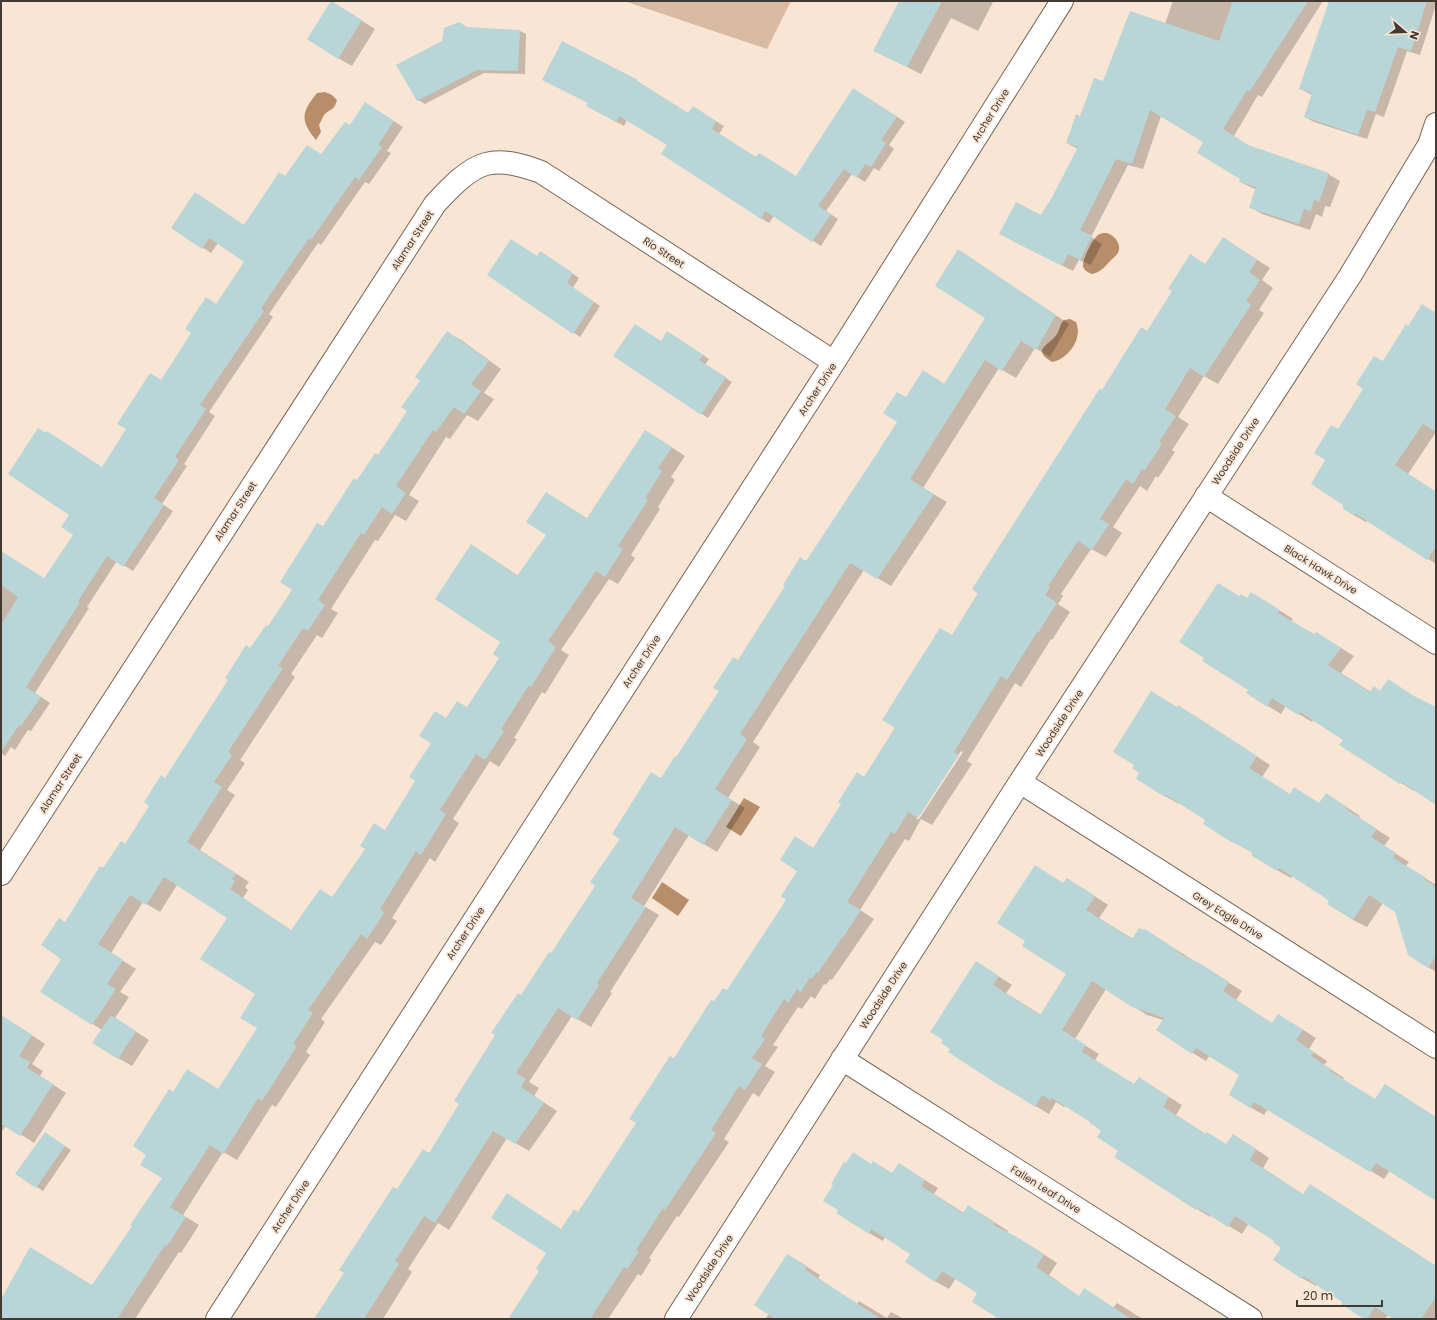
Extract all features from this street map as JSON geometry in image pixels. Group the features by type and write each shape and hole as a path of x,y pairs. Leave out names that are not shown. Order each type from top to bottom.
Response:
{"street":[{"name":"Archer Drive","path":"217,1319 834,362 1062,1"},
{"name":"Woodside Drive","path":"676,1319 1020,782 1350,276 1429,145 1436,124"},
{"name":"Rio Street","path":"486,164 507,162 526,166 541,172 834,362"},
{"name":"Alamar Street","path":"1,874 435,204 463,177 486,164"},
{"name":"Black Hawk Drive","path":"1206,496 1436,643"},
{"name":"Grey Eagle Drive","path":"1020,782 1436,1047"},
{"name":"Fallen Leaf Drive","path":"842,1059 1251,1319"}],"shaded area":[{"path":"624,1 791,1 767,49"},
{"path":"325,92 332,95 337,100 333,108 323,116 319,125 321,132 316,140 307,127 304,116 305,111 317,93"},
{"path":"1107,233 1113,236 1117,241 1119,246 1118,253 1102,270 1092,274 1086,271 1083,267 1084,259 1096,237 1100,234"},
{"path":"1070,319 1076,322 1078,328 1076,341 1064,357 1052,362 1046,358 1042,350 1057,334 1064,320"},
{"path":"744,798 760,807 741,836 726,827"},
{"path":"662,882 689,900 678,916 652,898"}],"building":[{"path":"331,1 362,20 338,59 307,39"},
{"path":"899,1 942,1 907,67 873,51"},
{"path":"1233,1 1308,1 1250,91 1247,90 1223,129 1248,145 1329,173 1319,202 1314,200 1311,211 1304,209 1299,224 1249,208 1256,187 1239,182 1240,179 1197,153 1203,142 1150,110 1132,164 1116,159 1080,230 1092,236 1080,260 1068,254 1062,266 999,234 1016,202 1041,215 1049,203 1078,147 1066,143 1076,114 1080,116 1094,78 1103,81 1130,11 1219,41"},
{"path":"1329,1 1427,1 1411,51 1398,47 1375,112 1367,110 1358,135 1304,117 1312,93 1299,89"},
{"path":"459,22 467,27 520,30 518,71 477,70 417,101 396,65 442,41 444,28"},
{"path":"562,41 638,80 637,81 688,113 693,106 716,121 712,129 756,157 759,153 796,176 853,88 897,117 881,140 886,143 871,167 865,164 857,178 844,169 818,206 831,214 812,242 765,211 761,219 661,154 667,145 619,116 616,122 586,106 588,103 542,80"},
{"path":"365,102 394,121 378,145 382,147 359,180 355,177 311,240 309,238 261,308 264,311 200,405 206,409 175,457 179,460 154,498 164,505 123,567 107,556 78,601 80,602 26,687 41,697 21,726 19,725 1,752 1,625 18,597 1,585 1,551 44,578 73,535 61,527 69,515 8,474 38,428 46,433 47,431 102,467 126,429 117,424 150,373 161,380 191,333 185,329 206,297 216,304 244,262 209,238 202,249 171,228 195,192 244,225 279,172 285,176 307,145 321,154 345,122 350,125"},
{"path":"1223,237 1257,260 1249,272 1260,280 1246,301 1251,305 1204,377 1190,368 1165,409 1176,416 1159,442 1162,444 1144,471 1142,469 1133,484 1126,479 1100,519 1109,524 1092,550 1078,541 1048,586 1050,587 1045,595 1057,603 1007,680 1001,676 954,752 959,755 918,818 908,812 895,834 891,832 847,902 861,910 818,973 816,972 812,979 810,977 801,992 797,989 788,1003 784,999 761,1036 765,1039 752,1058 762,1064 745,1090 739,1086 711,1130 716,1133 665,1210 663,1208 636,1250 639,1252 627,1269 624,1267 590,1319 508,1319 539,1271 536,1269 546,1253 491,1218 507,1193 561,1229 574,1209 578,1212 636,1123 629,1119 670,1056 674,1058 711,1000 714,1001 723,988 727,990 786,900 781,896 797,871 780,860 795,836 813,848 841,804 838,802 857,772 864,777 895,728 882,720 940,628 952,635 978,594 972,589 1100,388 1102,390 1141,327 1147,331 1172,291 1168,289 1190,254 1205,264"},
{"path":"511,239 537,256 540,251 573,273 567,283 594,302 573,334 487,275"},
{"path":"958,249 1056,315 1036,350 1021,341 1002,371 985,360 910,479 934,494 877,579 850,563 740,734 747,739 715,789 732,800 703,845 675,827 631,898 646,907 597,983 599,985 577,1020 558,1008 516,1073 526,1079 521,1087 544,1103 515,1144 493,1131 435,1223 424,1216 395,1261 399,1264 364,1319 314,1319 344,1273 339,1270 393,1187 397,1189 423,1149 429,1153 459,1104 454,1101 495,1035 491,1033 518,993 521,995 549,952 551,953 595,886 590,882 620,839 612,834 651,772 661,778 675,756 676,757 719,691 713,688 733,657 738,660 785,586 783,585 800,557 806,561 897,422 883,413 897,392 906,397 923,370 944,384 985,318 935,286"},
{"path":"1422,304 1436,313 1436,432 1423,424 1395,465 1436,492 1436,547 1427,560 1356,514 1352,514 1343,509 1343,505 1311,484 1325,460 1314,453 1331,425 1338,429 1363,389 1356,384 1374,356 1383,361 1406,324 1408,326"},
{"path":"635,324 661,341 667,331 703,355 699,360 726,377 701,415 613,356"},
{"path":"447,331 489,361 471,384 481,391 464,414 454,407 436,432 433,430 396,486 406,493 392,514 382,507 364,535 361,533 318,600 325,605 308,631 303,628 278,666 283,668 228,752 232,755 214,782 222,787 187,842 236,874 232,879 235,881 230,889 291,930 320,889 332,897 365,849 360,846 374,823 385,830 415,781 409,777 431,743 419,736 435,711 446,718 457,701 467,707 499,658 493,654 500,642 435,599 471,544 517,576 546,535 526,522 546,492 587,518 645,430 672,447 658,468 662,471 645,498 648,500 618,546 623,549 605,577 596,571 548,641 556,647 531,687 529,685 501,729 504,731 485,760 476,754 440,810 446,814 421,855 416,851 380,909 384,913 367,939 361,934 308,1010 313,1013 293,1044 297,1046 262,1101 258,1098 223,1154 210,1145 170,1207 186,1217 167,1246 165,1245 117,1319 1,1319 1,1299 30,1247 92,1285 162,1178 140,1165 146,1155 133,1146 169,1089 173,1092 187,1069 218,1089 257,1028 240,1018 255,994 200,959 227,918 164,877 146,905 130,895 98,944 123,960 107,984 116,989 92,1025 40,992 61,959 41,945 59,918 65,922 100,866 103,868 121,841 125,844 149,806 144,802 161,775 165,778 228,680 225,678 246,645 250,648 266,625 268,626 292,590 280,582 317,523 323,526 354,478 357,480 375,453 378,455 407,411 401,407 420,381 415,377"},
{"path":"1218,583 1239,596 1241,594 1247,598 1251,592 1280,610 1278,613 1314,634 1316,632 1341,648 1328,665 1370,692 1374,686 1380,691 1388,679 1414,696 1436,707 1436,805 1339,745 1343,740 1300,712 1298,715 1272,698 1267,707 1246,693 1248,690 1202,661 1204,658 1179,642"},
{"path":"1151,691 1177,707 1178,705 1257,756 1249,768 1290,794 1294,787 1319,803 1326,793 1347,807 1346,809 1377,829 1371,837 1396,853 1393,858 1425,877 1424,879 1436,887 1436,956 1428,968 1408,955 1395,912 1369,895 1353,920 1327,904 1329,901 1321,895 1279,868 1277,871 1251,855 1253,853 1228,840 1203,824 1205,820 1166,795 1165,797 1136,779 1139,773 1132,768 1134,765 1113,752"},
{"path":"1035,865 1063,883 1067,878 1095,896 1086,910 1132,939 1139,928 1145,929 1182,955 1201,964 1229,982 1223,991 1272,1023 1278,1014 1303,1030 1296,1040 1314,1052 1311,1056 1331,1069 1330,1071 1375,1099 1385,1084 1436,1117 1436,1201 1376,1163 1370,1172 1254,1102 1250,1108 1229,1095 1239,1075 1196,1048 1192,1054 1156,1030 1164,1018 1132,1007 1092,981 1062,1030 1086,1045 1082,1052 1134,1084 1139,1077 1169,1097 1163,1107 1206,1134 1207,1132 1226,1144 1233,1134 1256,1149 1250,1160 1303,1194 1310,1184 1436,1266 1436,1297 1421,1319 1393,1319 1375,1307 1367,1319 1364,1319 1341,1304 1342,1302 1303,1276 1302,1279 1273,1260 1281,1248 1273,1242 1274,1241 1235,1216 1228,1227 1198,1208 1196,1210 1114,1157 1118,1151 1097,1137 1101,1131 1090,1122 1052,1098 1050,1100 1042,1095 1035,1107 948,1052 950,1049 941,1043 943,1040 930,1032 976,961 999,976 993,985 1040,1015 1066,974 1022,946 1025,941 997,923"},
{"path":"1,1015 32,1035 19,1056 30,1062 27,1068 53,1084 20,1136 1,1124"},
{"path":"111,1015 136,1031 118,1059 92,1043"},
{"path":"45,1132 65,1146 36,1188 15,1174"},
{"path":"853,1152 871,1164 873,1161 892,1173 899,1163 925,1180 921,1186 963,1213 968,1205 995,1223 994,1225 1017,1237 1044,1255 1036,1267 1079,1296 1084,1288 1131,1319 999,1319 972,1302 977,1293 942,1271 935,1282 905,1262 910,1254 871,1229 869,1234 836,1213 838,1210 823,1201 833,1185 831,1184 844,1162 846,1163"},
{"path":"787,1254 807,1266 805,1270 881,1319 775,1319 754,1305"}]}
